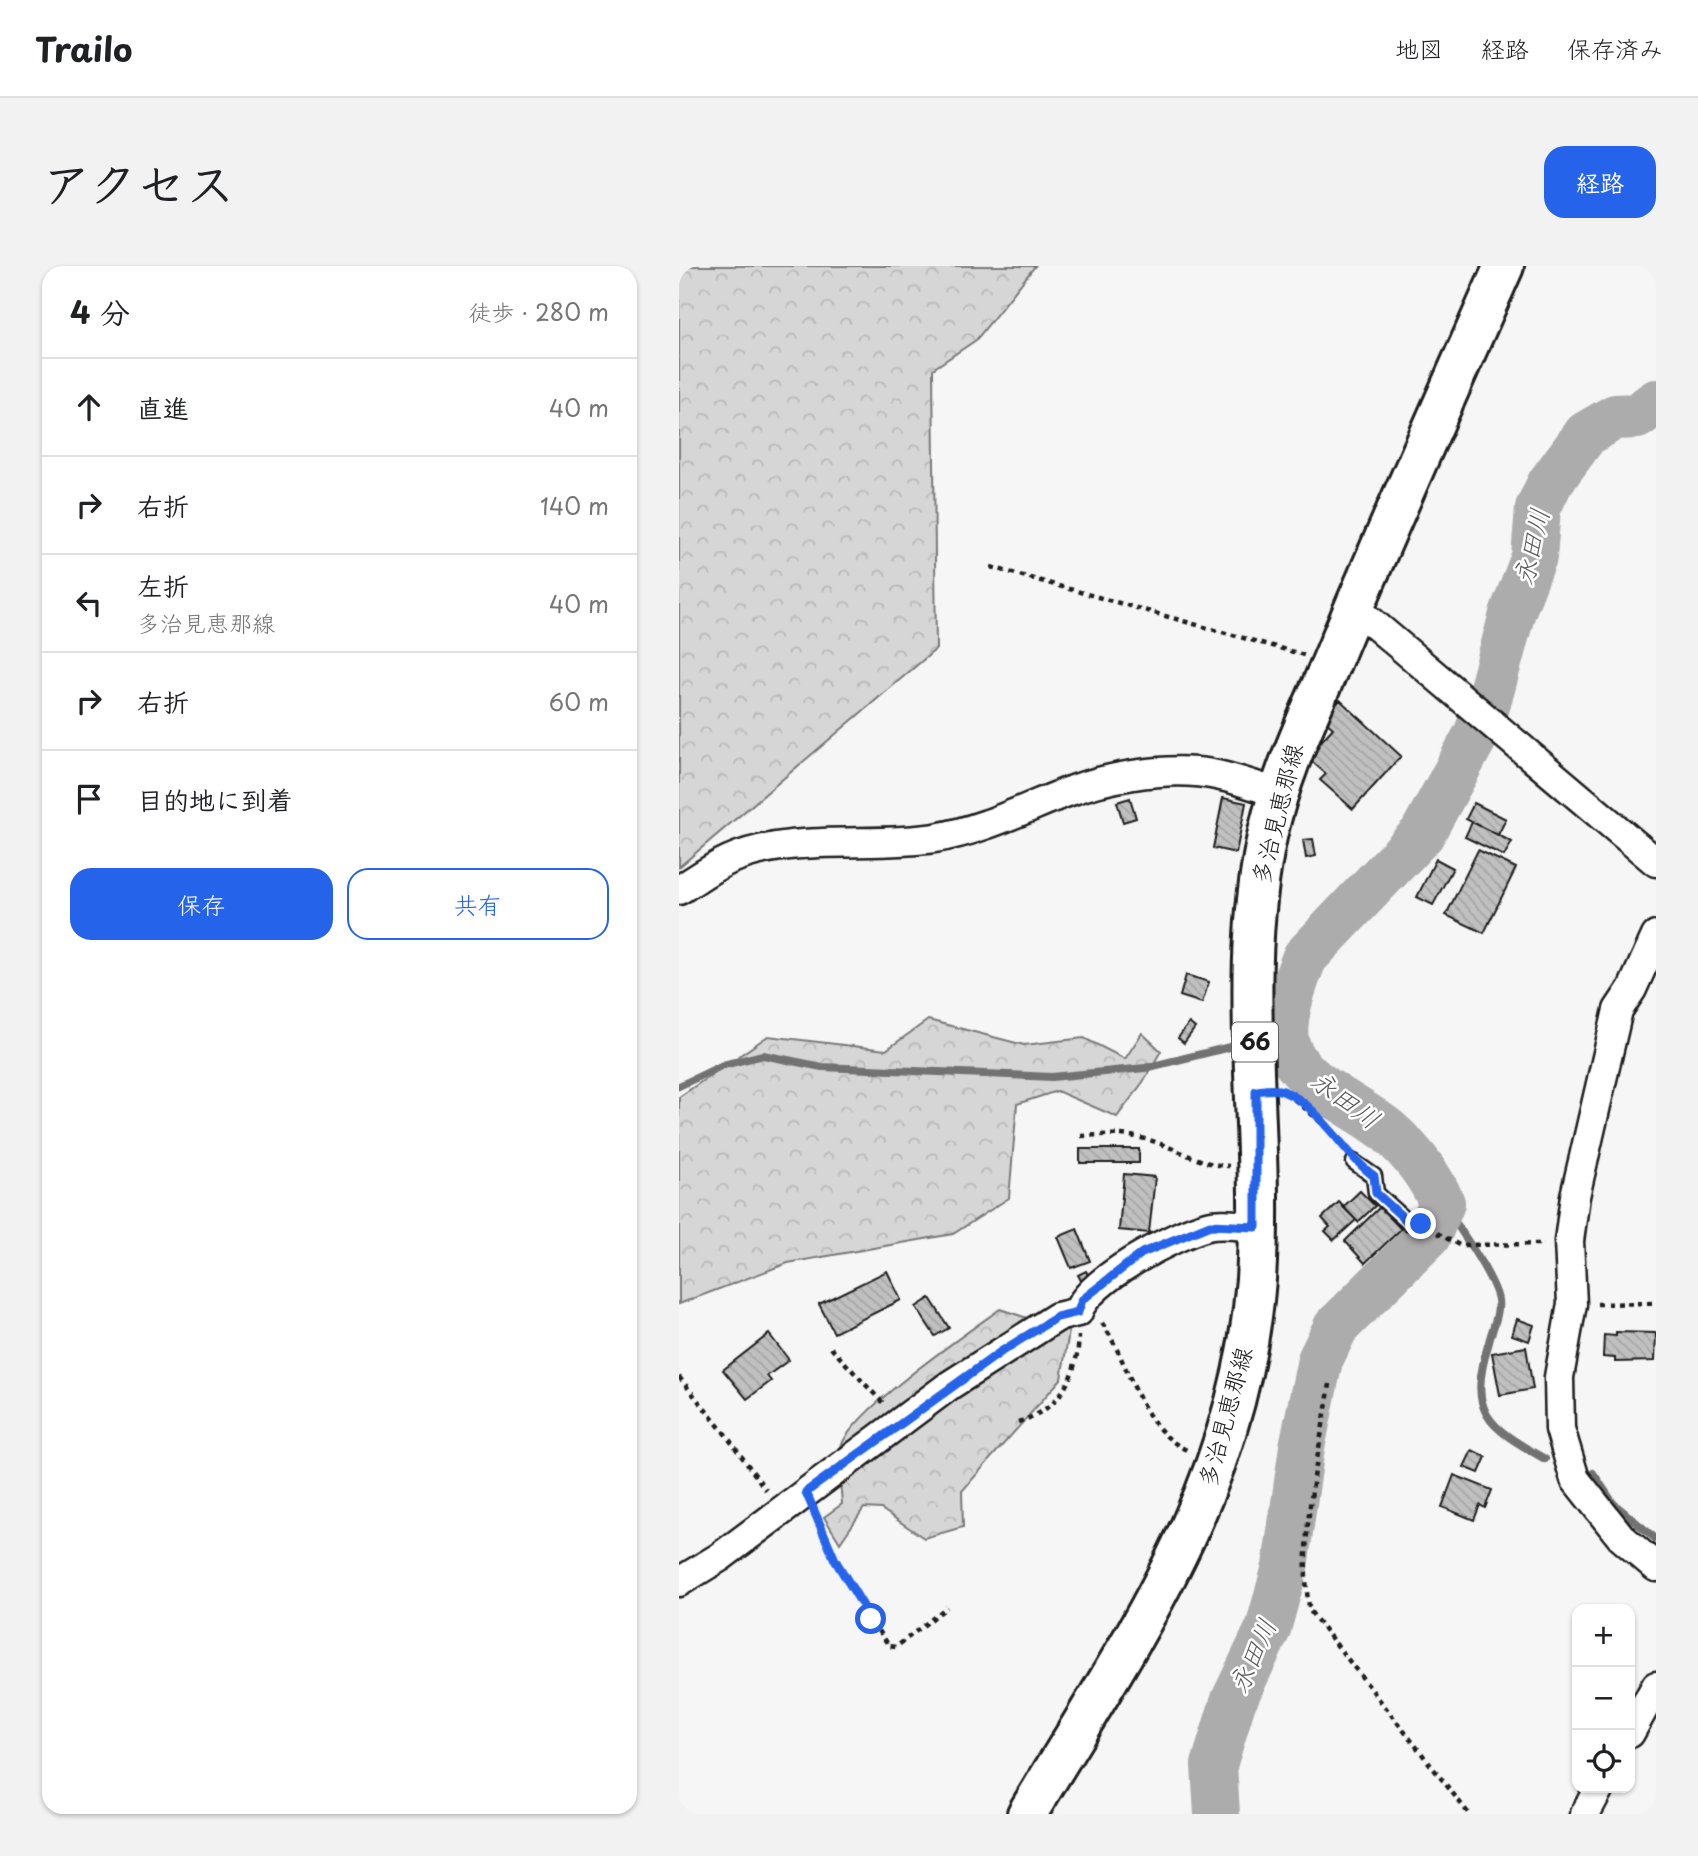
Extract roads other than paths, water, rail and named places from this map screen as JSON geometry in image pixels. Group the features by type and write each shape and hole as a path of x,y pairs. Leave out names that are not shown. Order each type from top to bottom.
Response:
{"main road":[{"name":"多治見恵那線","path":"1027,1814 1160,1592 1193,1527 1218,1464 1244,1371 1256,1278 1253,974 1256,906 1261,868 1278,793 1296,738 1504,266"}],"street":[{"path":"1354,607 1656,862"},
{"path":"679,890 729,860 752,852 863,841 934,838 1019,815 1072,790 1135,776 1195,772 1226,777 1278,793"},
{"path":"1656,936 1632,989 1618,1010 1575,1196 1569,1245 1572,1304 1559,1377 1560,1429 1574,1479 1621,1537 1656,1567"},
{"path":"679,1582 720,1557 902,1421 1002,1351 1057,1317 1078,1312 1082,1300 1142,1253 1210,1225 1256,1227"},
{"path":"1632,1730 1656,1686"},
{"path":"1585,1814 1596,1793"}],"lane":[{"path":"1354,1162 1374,1176 1376,1193 1408,1222 1421,1224"}],"waterway":[{"name":"永田川","path":"1217,1814 1214,1765 1233,1702 1268,1629 1285,1567 1302,1447 1320,1360 1336,1327 1428,1236 1442,1203 1425,1173 1396,1138 1375,1121 1329,1092 1301,1069 1292,1055 1285,1030 1294,986 1305,957 1422,834 1476,735 1488,703 1513,611 1534,557 1538,508 1550,483 1586,434 1615,417 1637,416 1656,402"},
{"path":"1262,1039 1287,1033"},
{"path":"679,1086 723,1065 763,1055 822,1067 1052,1077 1145,1068 1242,1044"},
{"path":"1442,1203 1482,1265 1498,1300 1497,1316 1480,1386 1487,1415 1509,1437 1545,1459"},
{"path":"1593,1473 1613,1503 1656,1539"}]}
